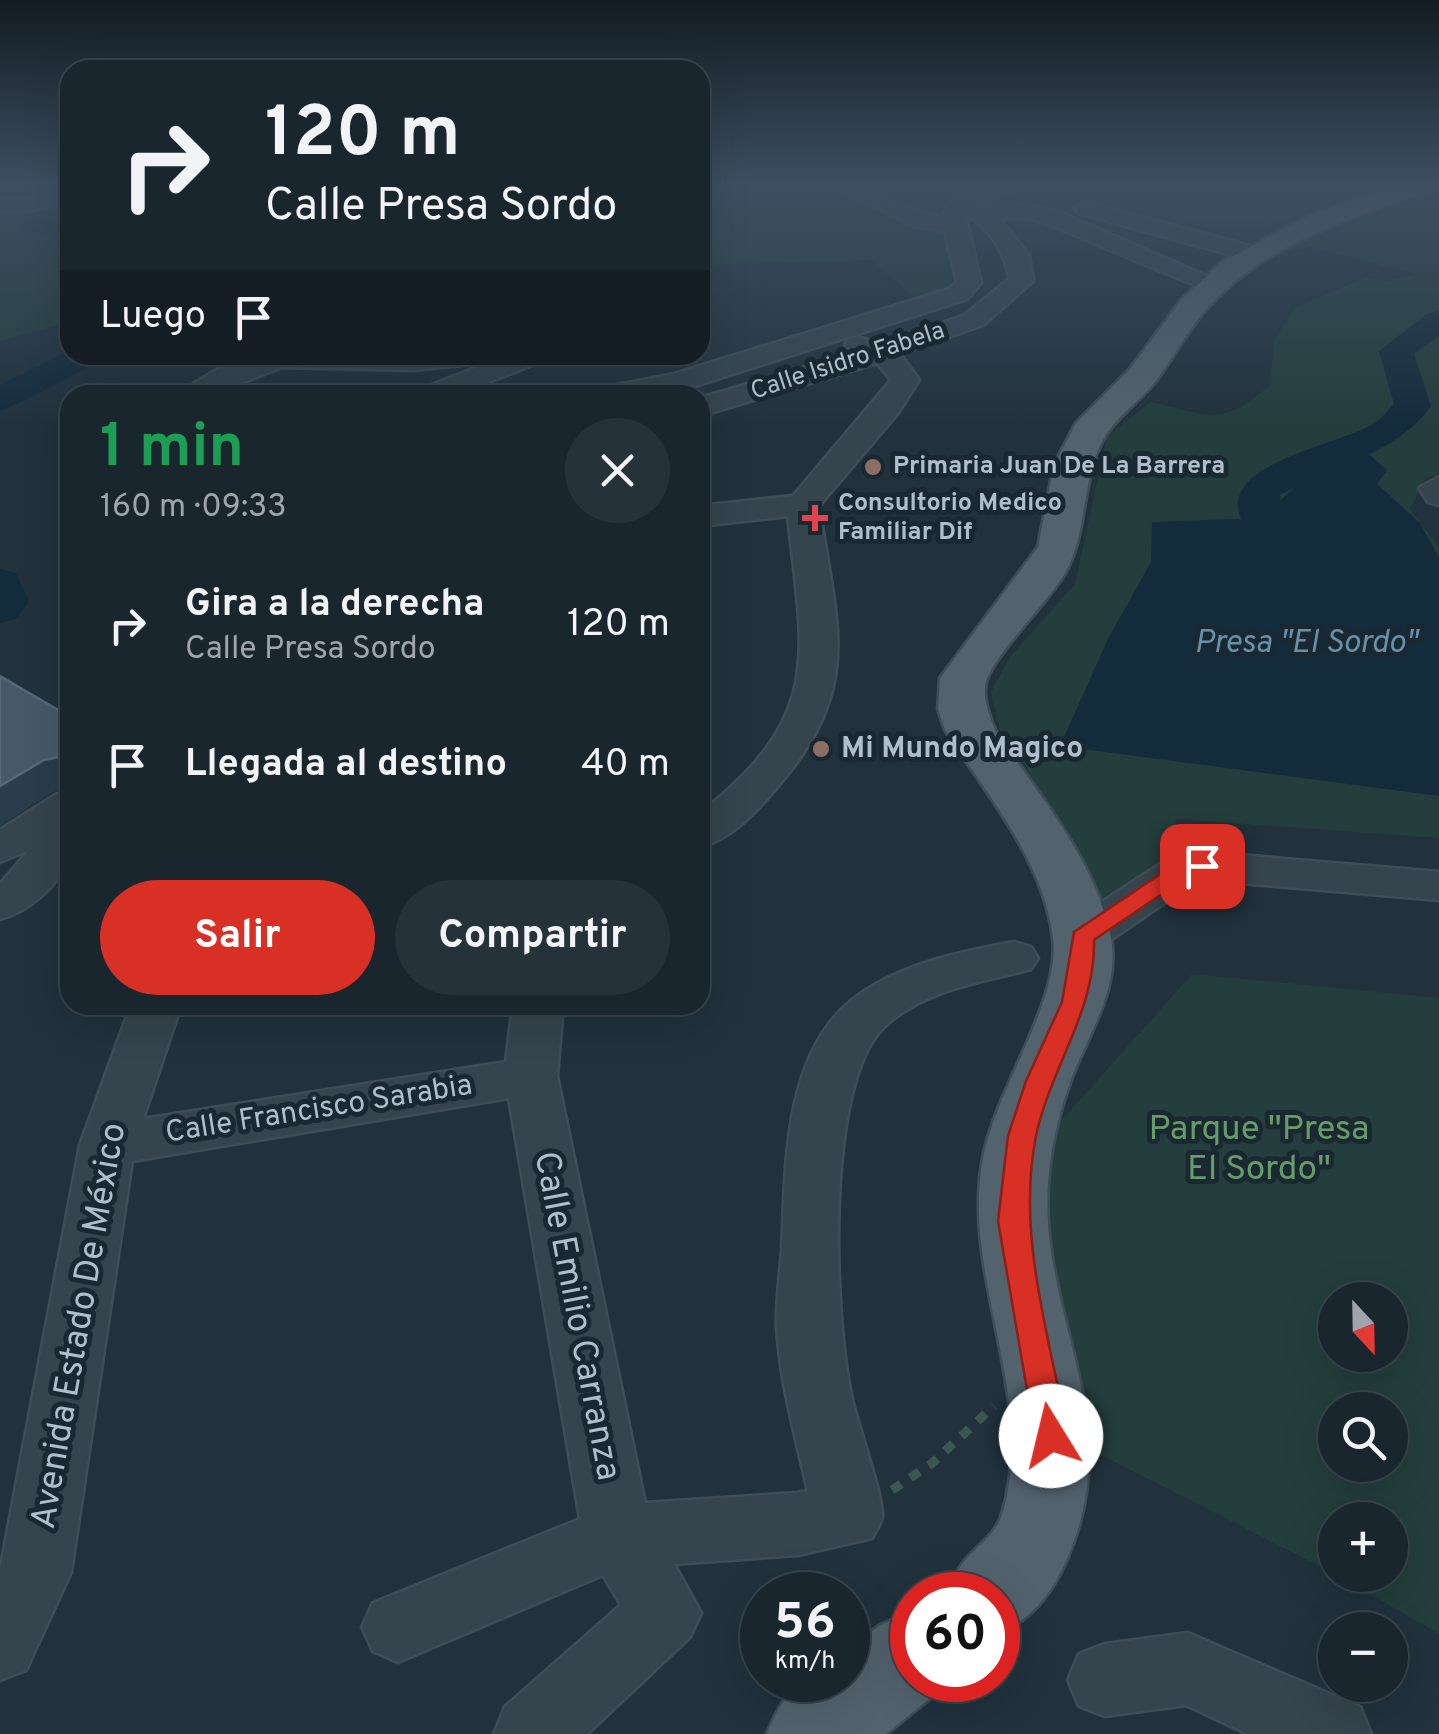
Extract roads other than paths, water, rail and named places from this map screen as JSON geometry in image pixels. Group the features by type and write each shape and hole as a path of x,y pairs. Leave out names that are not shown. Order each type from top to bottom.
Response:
{"main road":[{"path":"1017,1572 1032,1550 1047,1494 1051,1436 1013,1221 1014,1178 1039,1081 1074,1002 1082,966 1082,937 1070,898 1049,855 970,730 960,693 963,678 1040,579 1058,547 1073,465 1090,431 1240,265"},
{"path":"1233,269 1252,265"},
{"path":"812,1734 890,1673"}],"street":[{"path":"662,385 832,336 958,294 970,283 965,265"},
{"name":"Calle Isidro Fabela","path":"710,404 883,354 974,320 1021,281 1018,265"},
{"path":"1219,265 1233,269"},
{"path":"1222,265 1233,269"},
{"path":"710,515 803,505 888,407 905,380 899,366 883,354 832,336"},
{"path":"209,385 262,365"},
{"path":"456,385 508,365"},
{"path":"1439,486 1435,488 1439,495"},
{"path":"710,825 763,778 800,724 818,680 819,626 803,505"},
{"path":"0,849 60,810"},
{"path":"0,905 23,889 60,839"},
{"path":"1082,937 1176,874 1202,866 1439,886"},
{"path":"398,1627 617,1536 798,1524 848,1516 816,1388 808,1324 822,1111 838,1052 865,1016 912,987 972,964 1014,958"},
{"name":"Avenida Estado De México","path":"0,1645 36,1572 107,1144 152,1015"},
{"name":"Calle Emilio Carranza","path":"532,1734 665,1614 617,1536 531,1076 537,1015"},
{"name":"Calle Francisco Sarabia","path":"107,1144 531,1076"},
{"path":"1104,1680 1188,1668 1334,1734"}],"water":[{"name":"Presa \"El Sordo\"","path":"1365,451 1387,470 1377,484 1420,523 1439,558 1439,796 1060,746 1108,639 1151,562 1152,522 1261,518 1307,476"}],"waterway":[{"path":"1261,518 1259,490 1314,461 1386,433 1413,406 1396,351 1439,321"},
{"path":"0,400 61,365"},
{"path":"0,582 6,602 0,609"}],"place":[{"name":"Primaria Juan De La Barrera","path":"873,467"},
{"name":"Consultorio Medico Familiar Dif","path":"815,518"},
{"name":"Mi Mundo Magico","path":"821,749"}],"park label":[{"name":"Parque \"Presa El Sordo\"","path":"1259,1150"}]}
